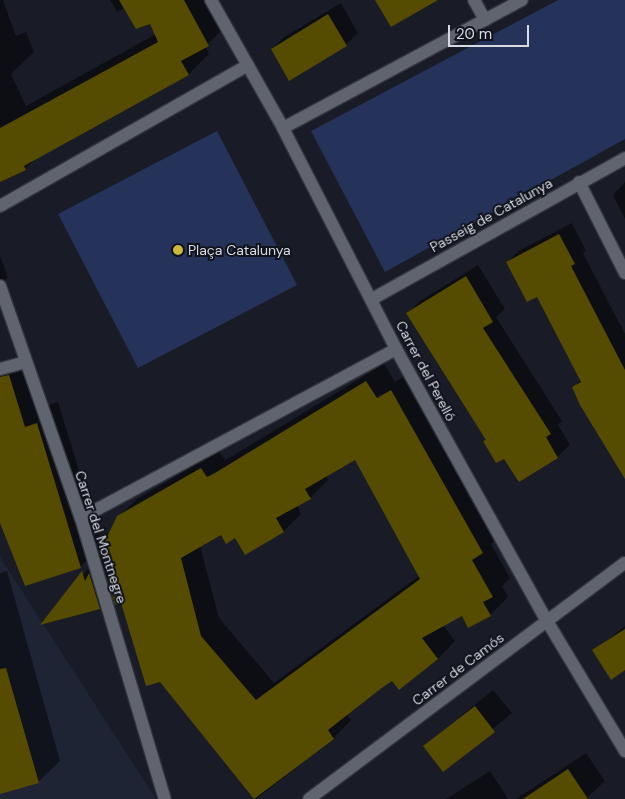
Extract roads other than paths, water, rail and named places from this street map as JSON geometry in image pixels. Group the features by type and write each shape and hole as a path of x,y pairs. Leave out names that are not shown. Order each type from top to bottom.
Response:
{"street":[{"name":"Carrer del Perelló","path":"211,0 283,128 372,298 396,349 547,620 625,751"},
{"path":"474,0 485,20"},
{"path":"283,128 522,0"},
{"path":"0,206 248,65"},
{"name":"Passeig de Catalunya","path":"372,298 625,158"},
{"path":"579,182 625,273"},
{"name":"Carrer del Montnegre","path":"0,286 81,518 165,799"},
{"path":"81,518 396,349"},
{"path":"0,369 26,362"},
{"name":"Carrer de Camós","path":"309,799 625,563"}],"place":[{"name":"Plaça Catalunya","path":"178,250"}]}
